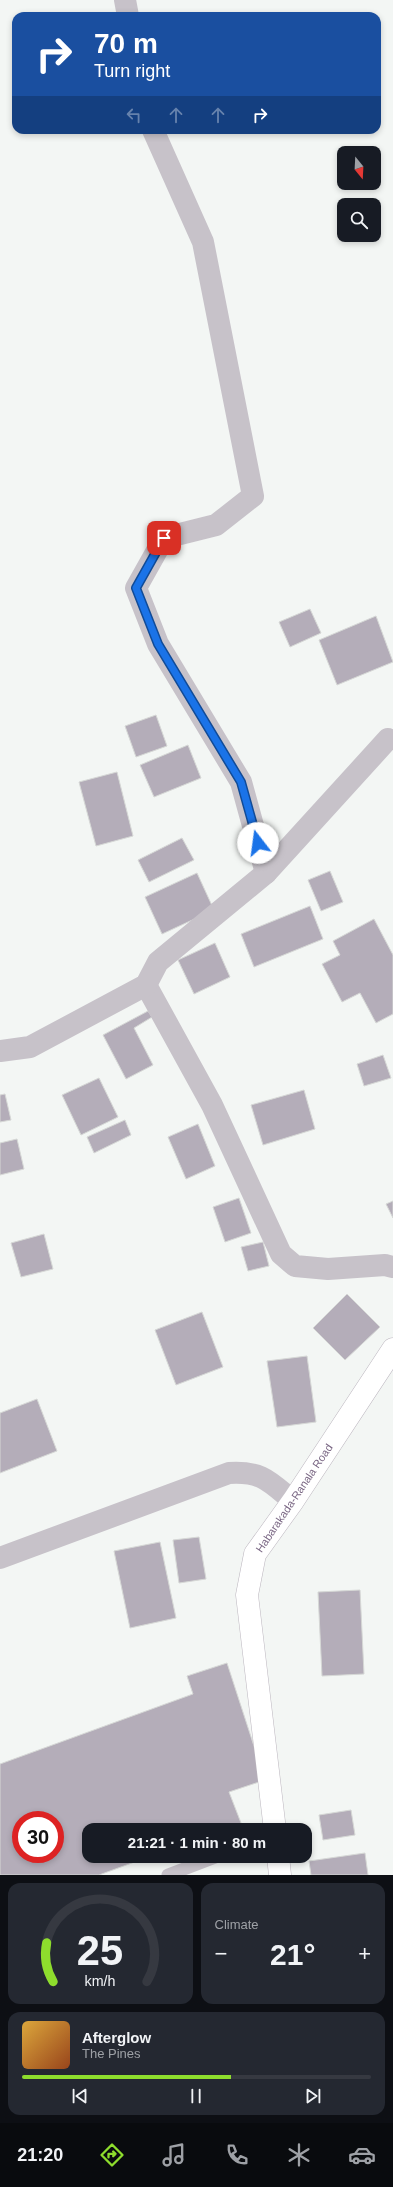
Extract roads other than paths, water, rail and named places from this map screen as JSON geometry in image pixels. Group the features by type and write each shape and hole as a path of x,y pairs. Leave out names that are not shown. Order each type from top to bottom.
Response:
{"main road":[{"name":"Habarakada-Ranala Road","path":"274,1823 247,1595 255,1554 293,1501 393,1349"},
{"path":"279,1863 280,1875"}],"street":[{"path":"125,0 127,12"},
{"path":"156,134 203,242 253,496 216,525 164,538 136,588 158,644 241,782 266,873"},
{"path":"0,1051 30,1047 146,985 158,962 266,873 388,739"},
{"path":"146,985 212,1105 281,1254 296,1266 328,1269 385,1265 393,1267"},
{"path":"0,1558 229,1473 245,1472 264,1477 293,1501"}],"lane":[{"path":"168,1875 200,1863"}]}
